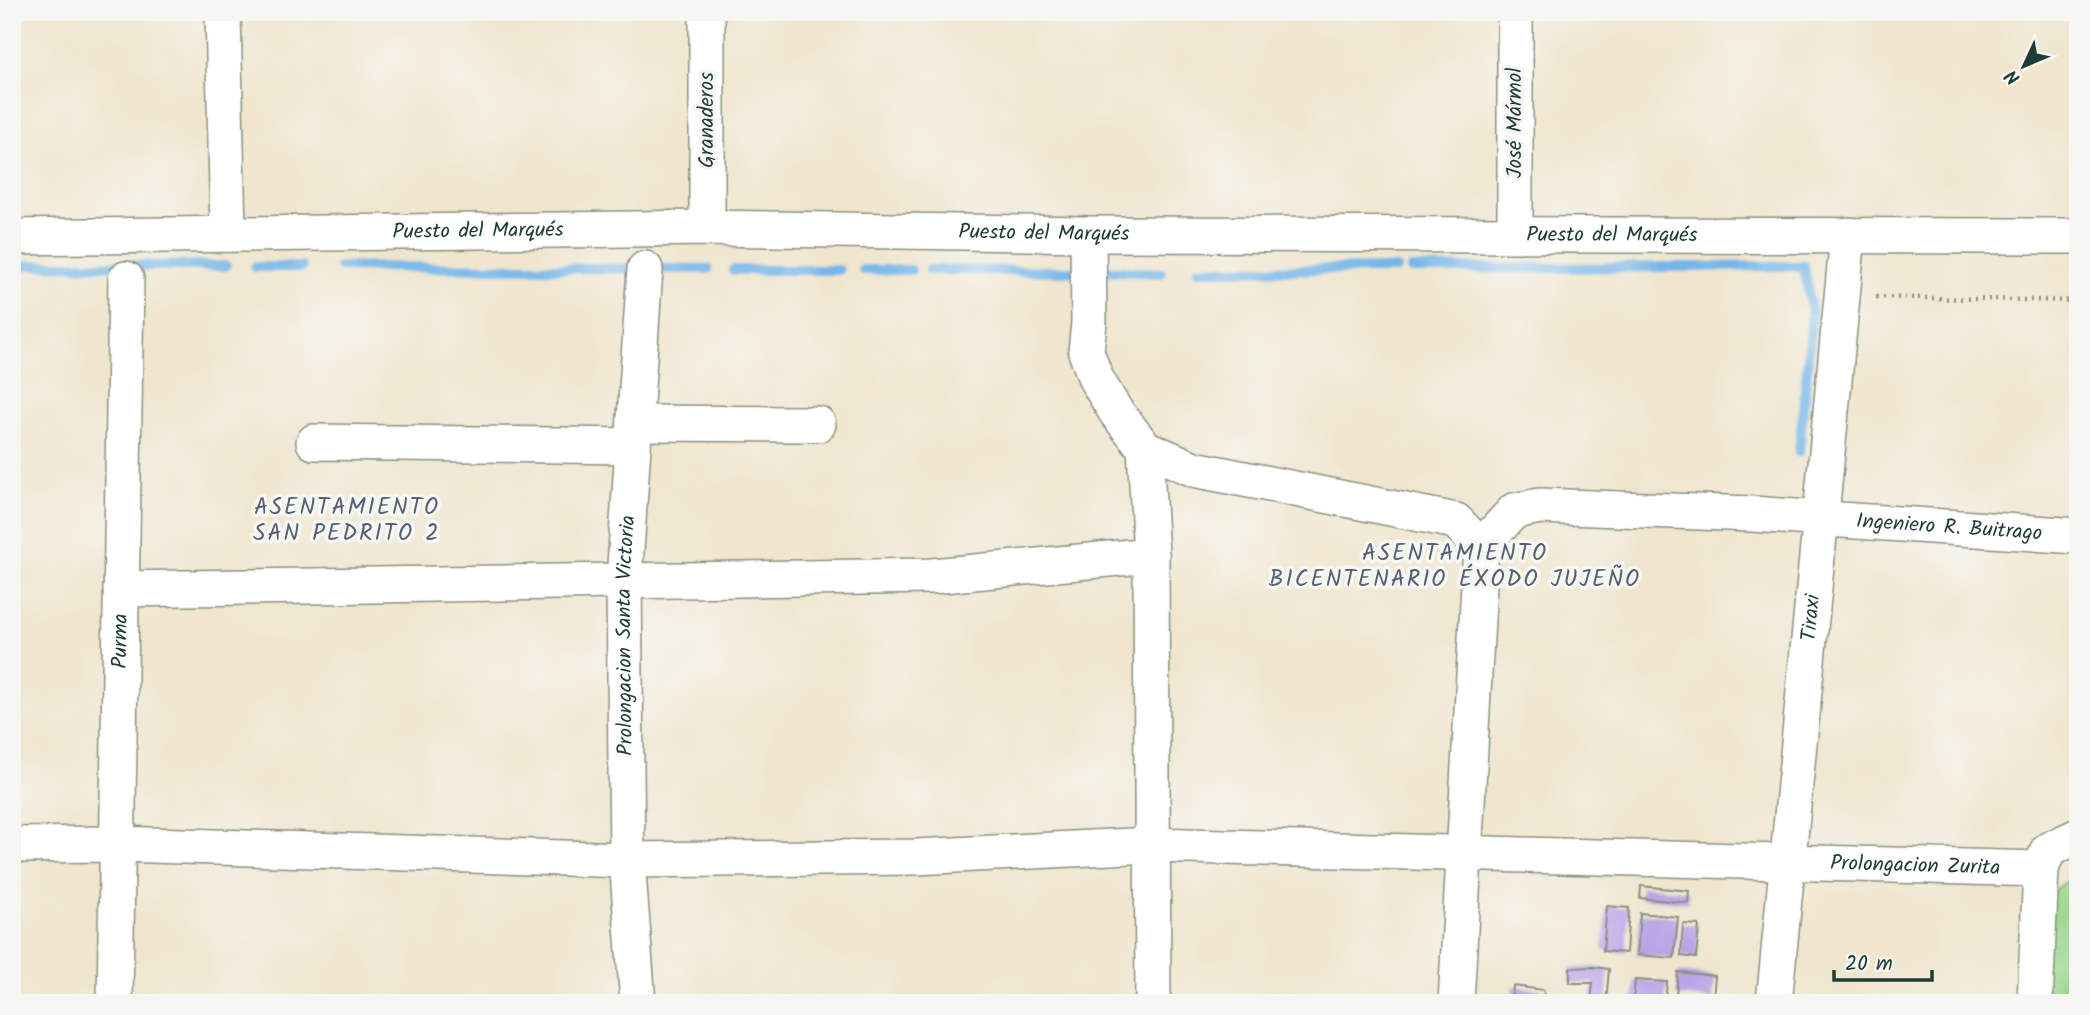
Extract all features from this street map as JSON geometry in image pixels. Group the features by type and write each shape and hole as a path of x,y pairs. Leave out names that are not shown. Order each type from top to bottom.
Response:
{"street":[{"path":"223,12 228,234"},
{"name":"Granaderos","path":"707,12 707,228"},
{"name":"José Mármol","path":"1515,12 1515,233"},
{"name":"Puesto del Marqués","path":"12,237 707,228 1088,234 2078,236"},
{"path":"1088,234 1089,322 1086,352 1096,379 1116,412 1145,448 1194,469 1456,521 1480,547 1456,1003"},
{"name":"Tiraxi","path":"1774,1003 1790,862 1848,235"},
{"name":"Prolongacion Santa Victoria","path":"638,1003 627,860 624,581 645,269"},
{"name":"Purma","path":"115,1003 127,279"},
{"path":"313,442 634,434 818,424"},
{"path":"1145,448 1151,555 1150,845 1153,1003"},
{"name":"Ingeniero R. Buitrago","path":"1480,547 1514,511 1540,506 1822,518 2078,536"},
{"path":"121,589 932,576 1151,555"},
{"path":"2035,1003 2041,869 2049,850 2078,836"},
{"name":"Prolongacion Zurita","path":"12,845 117,844 627,860 916,856 1150,845 2041,869"}],"path":[{"path":"1841,296 2078,301"}],"green space":[{"path":"2078,875 2078,1003 2065,1003 2042,993 2051,891"}],"building":[{"path":"1641,886 1689,891 1688,903 1640,898"},
{"path":"1607,906 1629,908 1626,953 1603,951"},
{"path":"1640,913 1678,917 1674,958 1637,955"},
{"path":"1683,924 1699,925 1696,958 1681,956"},
{"path":"1570,968 1609,969 1606,1003 1591,1003 1593,983 1570,983"},
{"path":"1678,972 1715,976 1713,1000 1676,996"},
{"path":"1635,980 1667,982 1665,1003 1633,1003"},
{"path":"1513,986 1544,990 1543,1000 1512,997"}],"waterway":[{"path":"24,265 226,266"},
{"path":"1411,269 1804,266 1812,315 1799,452"},
{"path":"255,267 302,267"},
{"path":"340,267 708,269"},
{"path":"1198,270 1396,269"},
{"path":"733,270 839,270"},
{"path":"863,270 911,270"},
{"path":"929,270 1072,271"},
{"path":"1100,270 1161,273"}],"district":[{"name":"ASENTAMIENTO SAN PEDRITO 2","path":"347,521"},
{"name":"ASENTAMIENTO BICENTENARIO ÉXODO JUJEÑO","path":"1455,567"}]}
